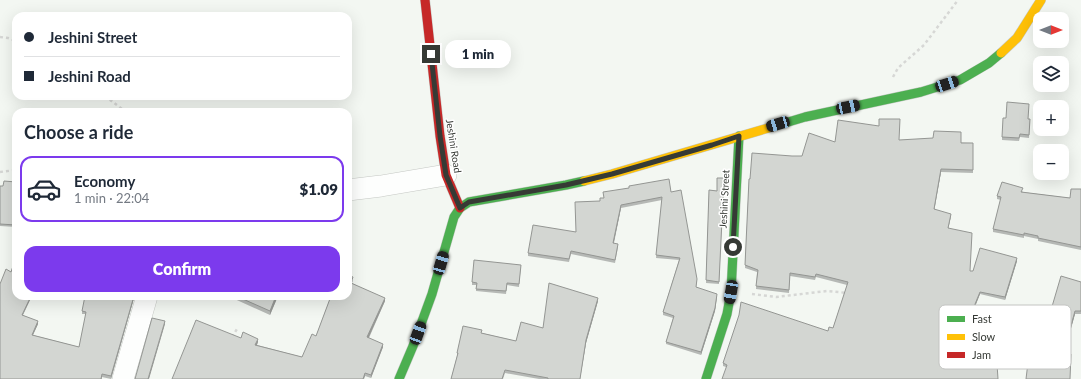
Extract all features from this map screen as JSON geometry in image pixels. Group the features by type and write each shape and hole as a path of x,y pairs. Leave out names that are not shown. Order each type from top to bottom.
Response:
{"street":[{"name":"Jeshini Road","path":"425,0 440,136 446,175 460,208"},
{"path":"399,379 432,294 454,217 460,208 469,202 566,185 612,174 805,116 921,92 960,80 989,63 1017,38 1040,0"},
{"name":"Jeshini Street","path":"706,379 728,314 731,292 739,136"},
{"path":"352,190 446,175"},
{"path":"123,379 146,300"}],"path":[{"path":"877,101 898,68 924,44 958,0"},
{"path":"0,37 12,40"},
{"path":"110,100 121,108"},
{"path":"0,172 12,170"},
{"path":"731,292 776,297 828,291 854,293"},
{"path":"232,337 237,329"}],"building":[{"path":"1007,102 1029,104 1029,135 1020,134 1019,138 1002,137 1003,118 1006,118"},
{"path":"879,119 900,119 899,140 933,138 934,131 961,132 961,143 973,143 973,170 941,169 934,209 951,214 948,228 972,233 970,271 973,271 980,248 1017,258 1005,297 980,292 975,305 939,305 939,369 997,369 998,379 722,379 727,365 723,363 739,315 741,302 828,331 829,327 833,328 848,282 816,274 815,277 790,273 789,290 756,286 758,270 745,265 749,179 752,153 802,156 809,133 835,142 838,120 879,126"},
{"path":"717,178 724,178 719,282 706,280 709,190 717,191"},
{"path":"669,179 671,192 681,190 697,279 696,287 717,294 715,308 701,352 666,342 674,316 663,312 680,258 656,255 662,197 621,205 613,243 618,244 615,260 571,251 569,259 528,253 533,225 576,232 575,202 600,201 600,198 604,198 603,192"},
{"path":"4,181 12,182 12,225 0,224 0,186 3,186"},
{"path":"1002,182 1023,188 1021,192 1070,198 1071,189 1081,189 1081,247 1038,238 1038,236 1024,233 1024,235 993,229 1001,197 997,196"},
{"path":"474,260 521,265 519,284 507,283 506,291 476,289 477,283 472,282"},
{"path":"6,269 11,272 12,269 12,300 29,300 22,315 38,321 32,335 79,347 86,312 82,311 84,300 133,300 111,376 102,374 101,379 0,379 0,284"},
{"path":"1061,276 1081,282 1081,311 1075,311 1071,325 1071,305 1052,305"},
{"path":"352,283 385,298 367,337 383,344 371,375 365,373 363,379 172,379 196,320 241,338 243,332 258,339 255,345 302,357 312,334 316,336 330,300 352,300"},
{"path":"549,283 598,298 586,340 580,379 548,379 505,370 502,379 451,379 463,326 482,330 481,333 516,341 521,322 543,328"},
{"path":"245,300 274,300 270,311"},
{"path":"152,318 165,321 148,379 135,379"},
{"path":"1027,369 1070,369 1070,379 1026,379"}],"traffic: fast":[{"path":"775,126 805,117 921,92 960,80 989,63 1001,53"},
{"path":"706,379 727,314 731,292 739,136"},
{"path":"399,379 432,294 454,217 460,208 469,202 584,181"}],"traffic: slow":[{"path":"1001,53 1017,38 1041,0"},
{"path":"584,181 775,126"}],"traffic: jam":[{"path":"425,0 440,136 446,175 460,208"}],"route":[{"path":"431,54 446,175 460,208 469,202 566,185 612,174 739,136 733,247"}]}
